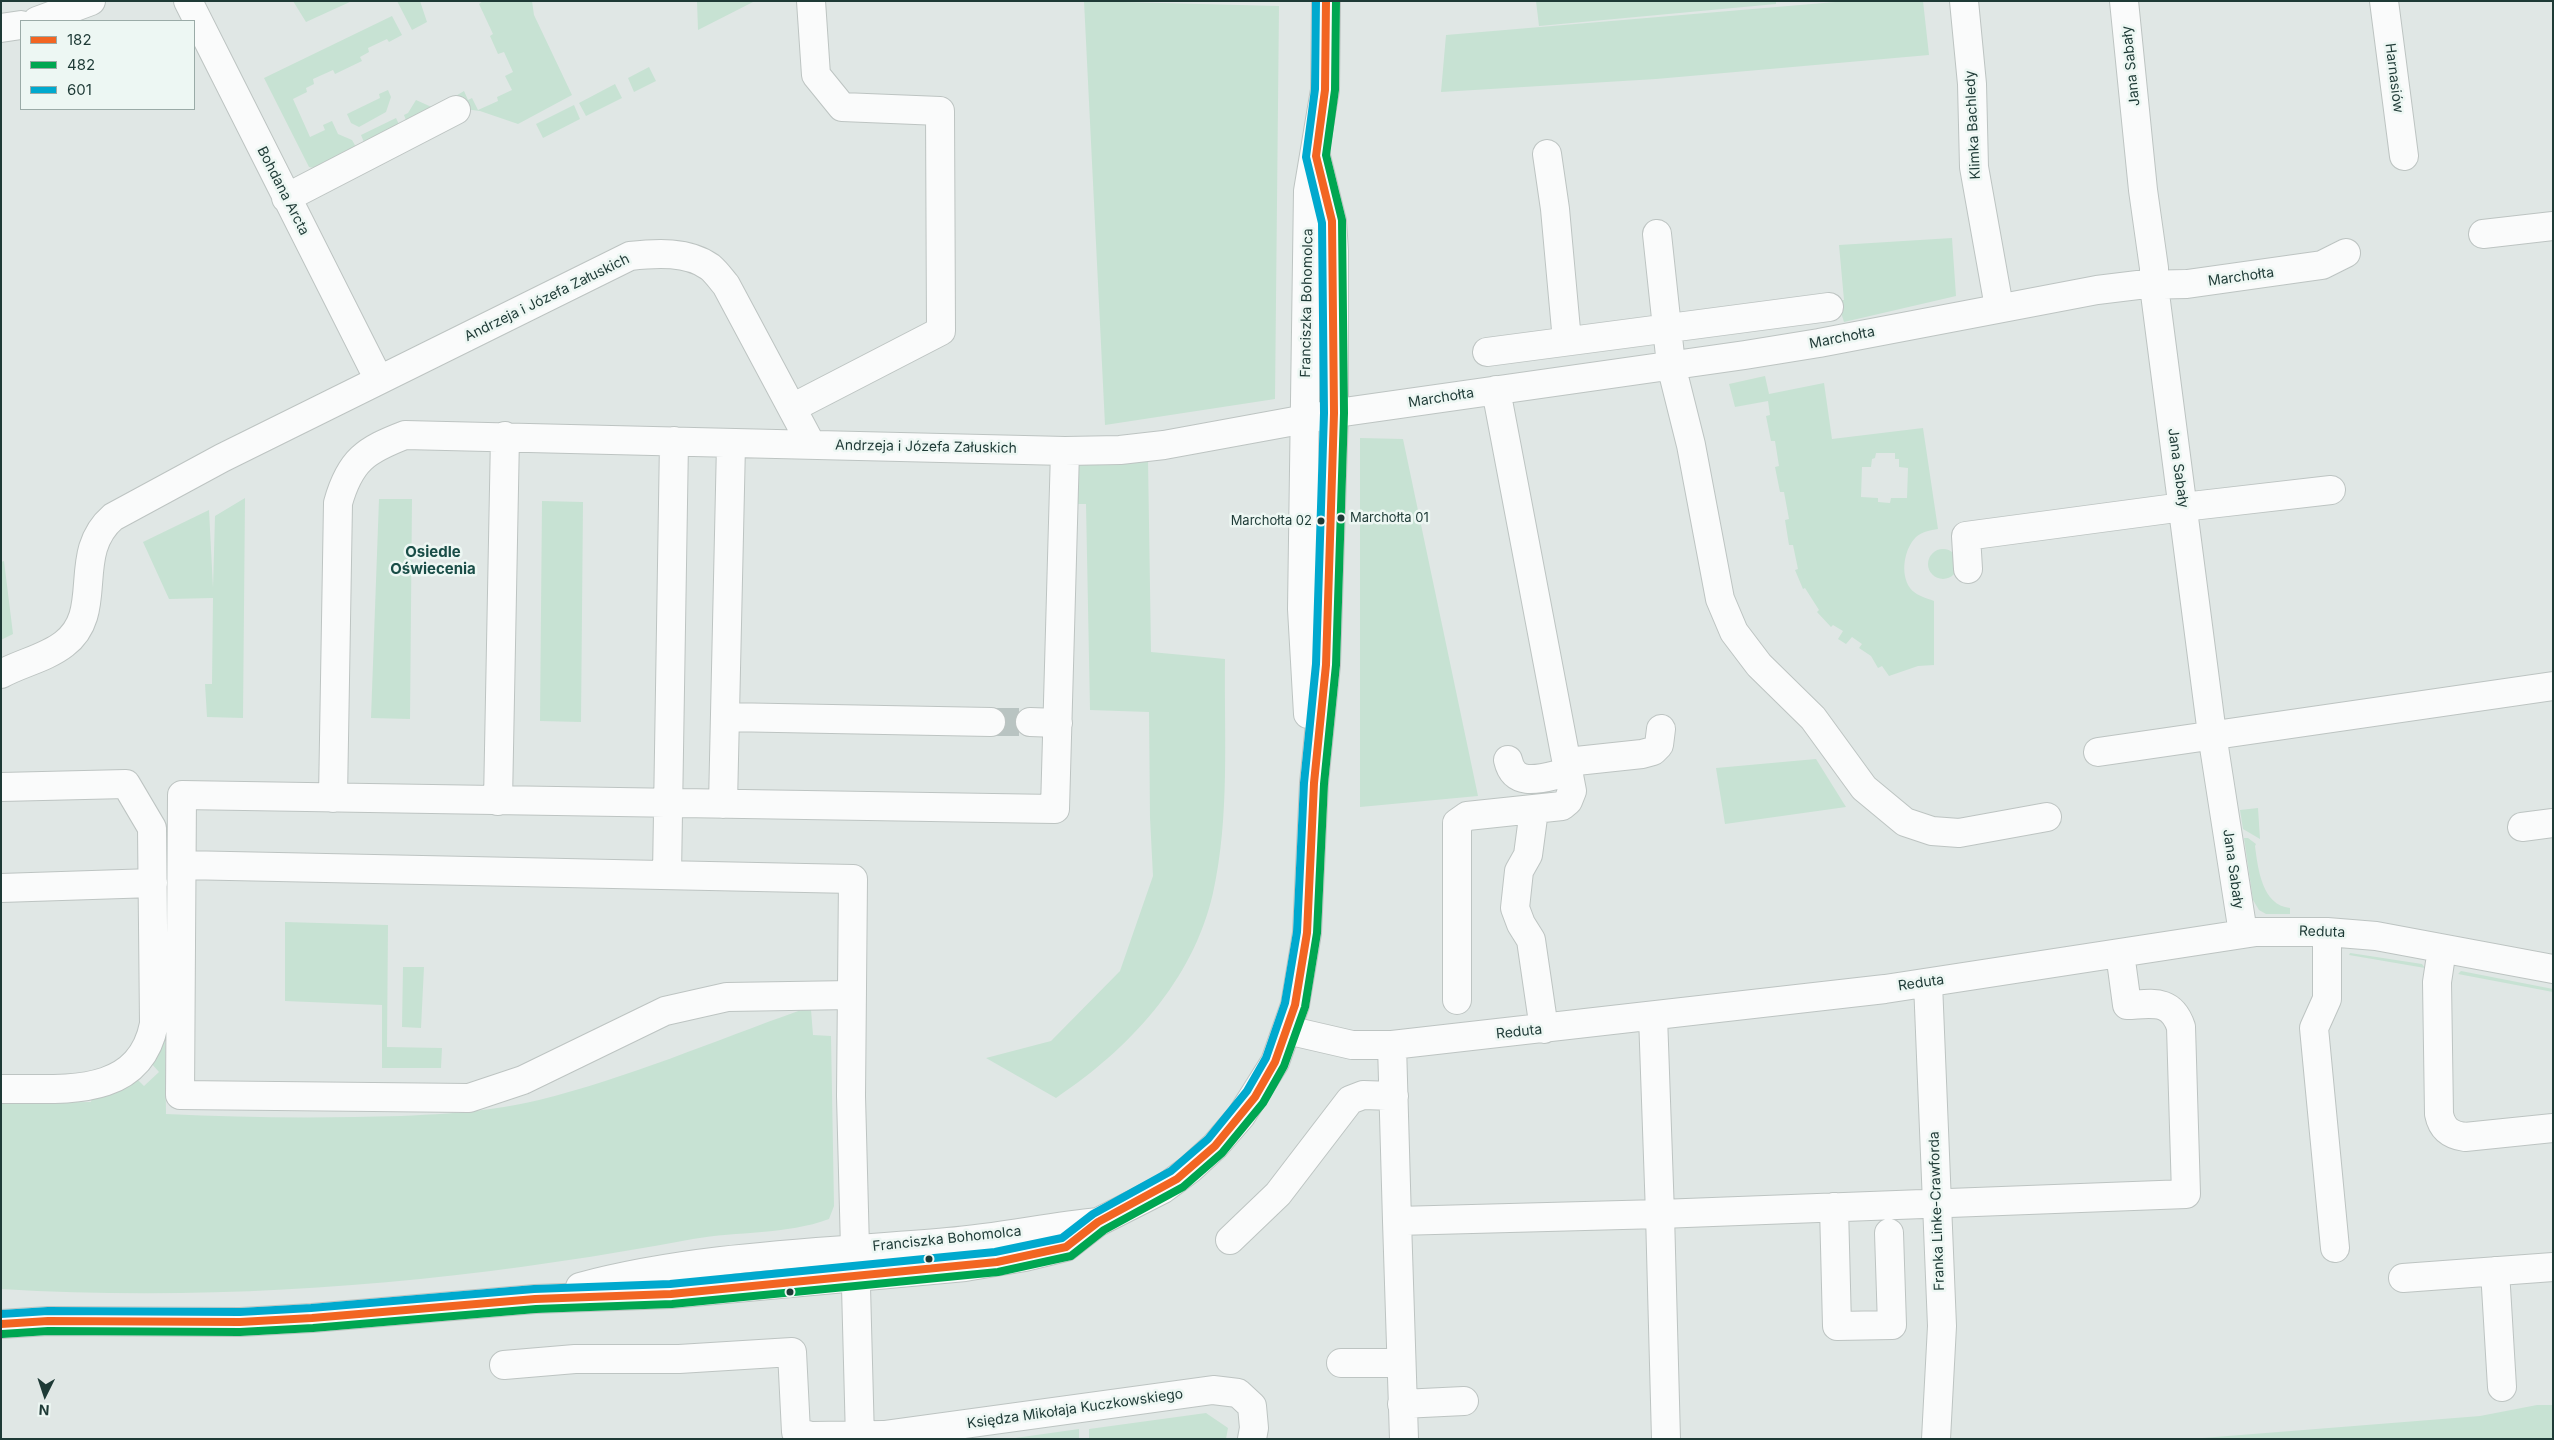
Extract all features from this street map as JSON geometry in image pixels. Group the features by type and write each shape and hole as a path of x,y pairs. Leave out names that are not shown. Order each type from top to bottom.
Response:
{"street":[{"path":"40,20 91,1"},
{"name":"Bohdana Arcta","path":"188,1 379,380"},
{"path":"792,408 940,331 940,111 842,107 816,75 811,1"},
{"name":"Franciszka Bohomolca","path":"1314,783 1302,609 1308,191 1316,156 1325,90 1326,1"},
{"name":"Klimka Bachledy","path":"1964,1 1972,84 1974,167 1999,307"},
{"name":"Jana Sabały","path":"2124,1 2143,190 2154,268 2154,286 2212,734 2243,933"},
{"name":"Harnasiów","path":"2384,1 2404,156"},
{"path":"1,28 20,25"},
{"path":"286,198 456,110"},
{"path":"1547,154 1555,209 1567,341"},
{"name":"Franciszka Bohomolca","path":"535,1298 671,1294 856,1278 965,1266 1025,1257 1066,1247 1098,1222 1162,1189 1190,1169 1215,1146 1255,1097 1275,1062 1287,1030 1301,980 1307,932 1314,783 1326,665 1334,413 1334,251 1332,221 1316,156"},
{"path":"2483,234 2553,226"},
{"path":"1657,234 1671,365 1691,445 1720,599 1734,632 1759,666 1813,718 1864,788 1905,822 1932,831 1959,833 2047,818"},
{"name":"Andrzeja i Józefa Załuskich","path":"1,674 63,645 78,627 86,606 93,544 104,525 113,517 222,458 630,256 661,253 688,258 710,267 726,285 811,444 1065,451 1120,450 1164,445 1305,420"},
{"name":"Marchołta","path":"1334,413 1819,343 1999,307 2097,290 2138,285 2187,284 2322,265 2346,253"},
{"path":"1457,1000 1456,824 1467,816 1562,806 1568,801 1572,791 1499,350 1829,307"},
{"path":"1305,420 1334,413"},
{"path":"333,798 338,503 343,484 353,466 374,447 405,435 505,436 731,444 811,444"},
{"path":"498,801 505,436"},
{"path":"666,875 674,441"},
{"path":"723,804 731,444"},
{"path":"852,994 727,997 665,1011 523,1080 469,1098 180,1094 182,795 1055,809 1065,451"},
{"path":"1968,569 1966,536 2183,507 2331,490"},
{"path":"2098,752 2553,686"},
{"path":"725,717 991,722"},
{"path":"1030,722 1058,723"},
{"path":"1508,760 1510,771 1518,777 1531,779 1568,767 1653,751 1659,745 1661,729"},
{"path":"1,787 126,784 152,828 154,1024 151,1041 142,1058 128,1070 110,1081 88,1087 1,1089"},
{"path":"1534,810 1528,855 1519,871 1515,908 1521,924 1531,940 1544,1029"},
{"path":"2522,827 2553,823"},
{"path":"182,866 853,879 851,1096 860,1437"},
{"path":"1,888 153,883"},
{"path":"2327,932 2327,999 2314,1028 2335,1248"},
{"name":"Reduta","path":"1287,1030 1352,1045 1392,1045 1544,1029 1928,982 2243,933 2327,932 2376,936 2553,969"},
{"path":"2442,949 2437,982 2439,1114 2443,1127 2455,1136 2465,1137 2553,1128"},
{"path":"1397,1222 2186,1194 2181,1026 2177,1015 2169,1008 2158,1004 2127,1005 2120,952"},
{"name":"Franka Linke-Crawforda","path":"1928,982 1942,1326 1936,1439"},
{"path":"1653,1016 1666,1439"},
{"path":"1392,1045 1404,1439"},
{"path":"1230,1240 1278,1194 1350,1100 1364,1095 1394,1096"},
{"path":"1834,1207 1836,1326 1892,1325 1889,1233"},
{"name":"Franciszka Bohomolca","path":"535,1298 605,1280 648,1272 855,1248 981,1239 1051,1226 1098,1222"},
{"path":"2403,1278 2553,1267"},
{"path":"2495,1271 2502,1387"},
{"path":"1,1324 48,1322 240,1322 312,1318 535,1298"},
{"path":"1,1317 48,1322"},
{"name":"Księdza Mikołaja Kuczkowskiego","path":"504,1365 575,1359 679,1359 792,1352 796,1432 811,1436 860,1437 893,1434 1213,1390 1238,1393 1252,1406 1254,1428 1252,1439"},
{"path":"1342,1363 1401,1363"},
{"path":"1402,1404 1464,1402"}],"green space":[{"path":"293,1 352,1 306,22"},
{"path":"397,1 420,1 427,22 412,30"},
{"path":"483,1 532,1 534,15 572,95 518,124 480,111 449,107 449,100 464,91 468,100 472,98 478,110 498,101 497,97 512,90 505,76 513,72 504,52 498,54 490,36 493,34 479,4"},
{"path":"697,1 755,1 698,30"},
{"path":"1084,1 1279,6 1275,399 1105,425"},
{"path":"1536,1 1776,1 1776,4 1539,26"},
{"path":"1847,1 1923,1 1929,55 1656,79 1441,92 1446,35"},
{"path":"392,16 402,35 389,42 387,39 368,48 369,52 360,57 362,61 335,74 333,70 313,79 314,84 306,88 307,92 293,99 310,137 325,130 323,125 332,121 338,134 352,140 356,147 314,168 309,167 264,78"},
{"path":"649,67 656,81 634,92 628,78"},
{"path":"615,84 622,98 586,116 579,103"},
{"path":"388,90 391,97 386,112 359,127 351,123 347,114 380,98 379,94"},
{"path":"416,100 436,109 409,128 404,115 408,113"},
{"path":"574,105 580,119 543,138 536,124"},
{"path":"396,118 402,131 366,147 361,135"},
{"path":"1952,238 1956,296 1844,322 1837,300 1844,300 1839,245"},
{"path":"1765,376 1769,394 1824,383 1832,439 1923,428 1938,529 1916,537 1906,555 1904,569 1910,588 1915,593 1934,601 1934,665 1918,666 1889,676 1882,666 1878,668 1871,656 1859,648 1862,644 1852,637 1846,644 1838,639 1843,631 1833,625 1831,627 1817,612 1819,610 1805,588 1803,589 1795,570 1798,569 1793,545 1789,545 1785,520 1789,519 1784,492 1780,492 1775,467 1779,466 1775,441 1771,441 1766,416 1770,415 1768,401 1735,407 1729,384","holes":["1876,453 1895,453 1895,459 1899,459 1899,467 1908,468 1907,498 1891,498 1890,503 1878,502 1878,498 1861,497 1862,467 1871,467 1872,459 1875,458"]},
{"path":"1360,438 1403,439 1478,796 1360,807"},
{"path":"1148,459 1151,652 1225,659 1224,806 1218,864 1213,893 1204,925 1174,984 1154,1010 1109,1058 1056,1098 986,1058 1051,1041 1120,971 1153,876 1150,818 1149,712 1090,710 1086,504 1071,504 1075,468 1080,464"},
{"path":"245,498 243,718 207,717 205,684 212,684 213,598 169,599 143,542 209,510 213,588 215,516"},
{"path":"379,499 412,499 410,719 371,718"},
{"path":"542,501 583,502 581,722 540,721"},
{"path":"1943,549 1953,554 1958,564 1953,574 1943,579 1933,574 1928,564 1933,554"},
{"path":"4,561 13,634 1,640 1,562"},
{"path":"1816,759 1846,807 1725,824 1716,768"},
{"path":"2258,808 2260,839 2243,829 2240,810"},
{"path":"2244,838 2248,838 2256,844 2260,875 2267,893 2273,900 2290,908 2290,914 2266,914 2259,910 2253,900"},
{"path":"285,922 388,925 387,1047 442,1048 441,1068 382,1068 382,1005 285,1001"},
{"path":"2350,953 2422,964 2425,968 2349,955"},
{"path":"403,967 424,967 421,1028 402,1027"},
{"path":"2461,971 2553,989 2553,992 2458,974"},
{"path":"801,1010 811,1010 813,1035 831,1036 834,1206 829,1219 796,1228 710,1236 521,1267 348,1285 262,1291 175,1293 88,1293 1,1289 1,1103 91,1102 92,1096 134,1076 144,1086 159,1072 151,1063 165,1025 166,1114 260,1117 378,1117 471,1111 539,1100 638,1070"},
{"path":"2537,1405 2553,1405 2553,1439 2190,1439 2480,1416"},
{"path":"1206,1413 1228,1428 1226,1439 1089,1439 1089,1429"},
{"path":"1079,1429 1079,1439 1008,1439"}],"tunnel":[{"path":"991,722 1030,722"}],"transit line":[{"name":"601","path":"1,1314 48,1311 240,1312 311,1308 534,1289 670,1284 995,1252 1062,1238 1093,1214 1171,1171 1208,1139 1247,1091 1266,1058 1285,1003 1297,932 1304,783 1316,664 1324,413 1322,223 1306,157 1315,89 1316,1"},
{"name":"182","path":"1,1324 48,1321 240,1322 312,1318 535,1299 671,1294 997,1262 1066,1247 1098,1222 1177,1179 1215,1146 1255,1097 1275,1062 1295,1005 1307,933 1314,783 1326,665 1334,413 1332,221 1316,156 1325,90 1326,1"},
{"name":"482","path":"2,1334 48,1331 240,1332 313,1328 536,1309 672,1304 998,1272 1071,1256 1104,1230 1183,1187 1222,1153 1263,1103 1284,1066 1305,1007 1317,933 1324,784 1336,665 1344,413 1342,220 1326,155 1335,90 1336,1"}],"place":[{"name":"Marchołta 01","path":"1341,518"},
{"name":"Marchołta 02","path":"1321,521"}],"district":[{"name":"Osiedle Oświecenia","path":"433,560"}]}
